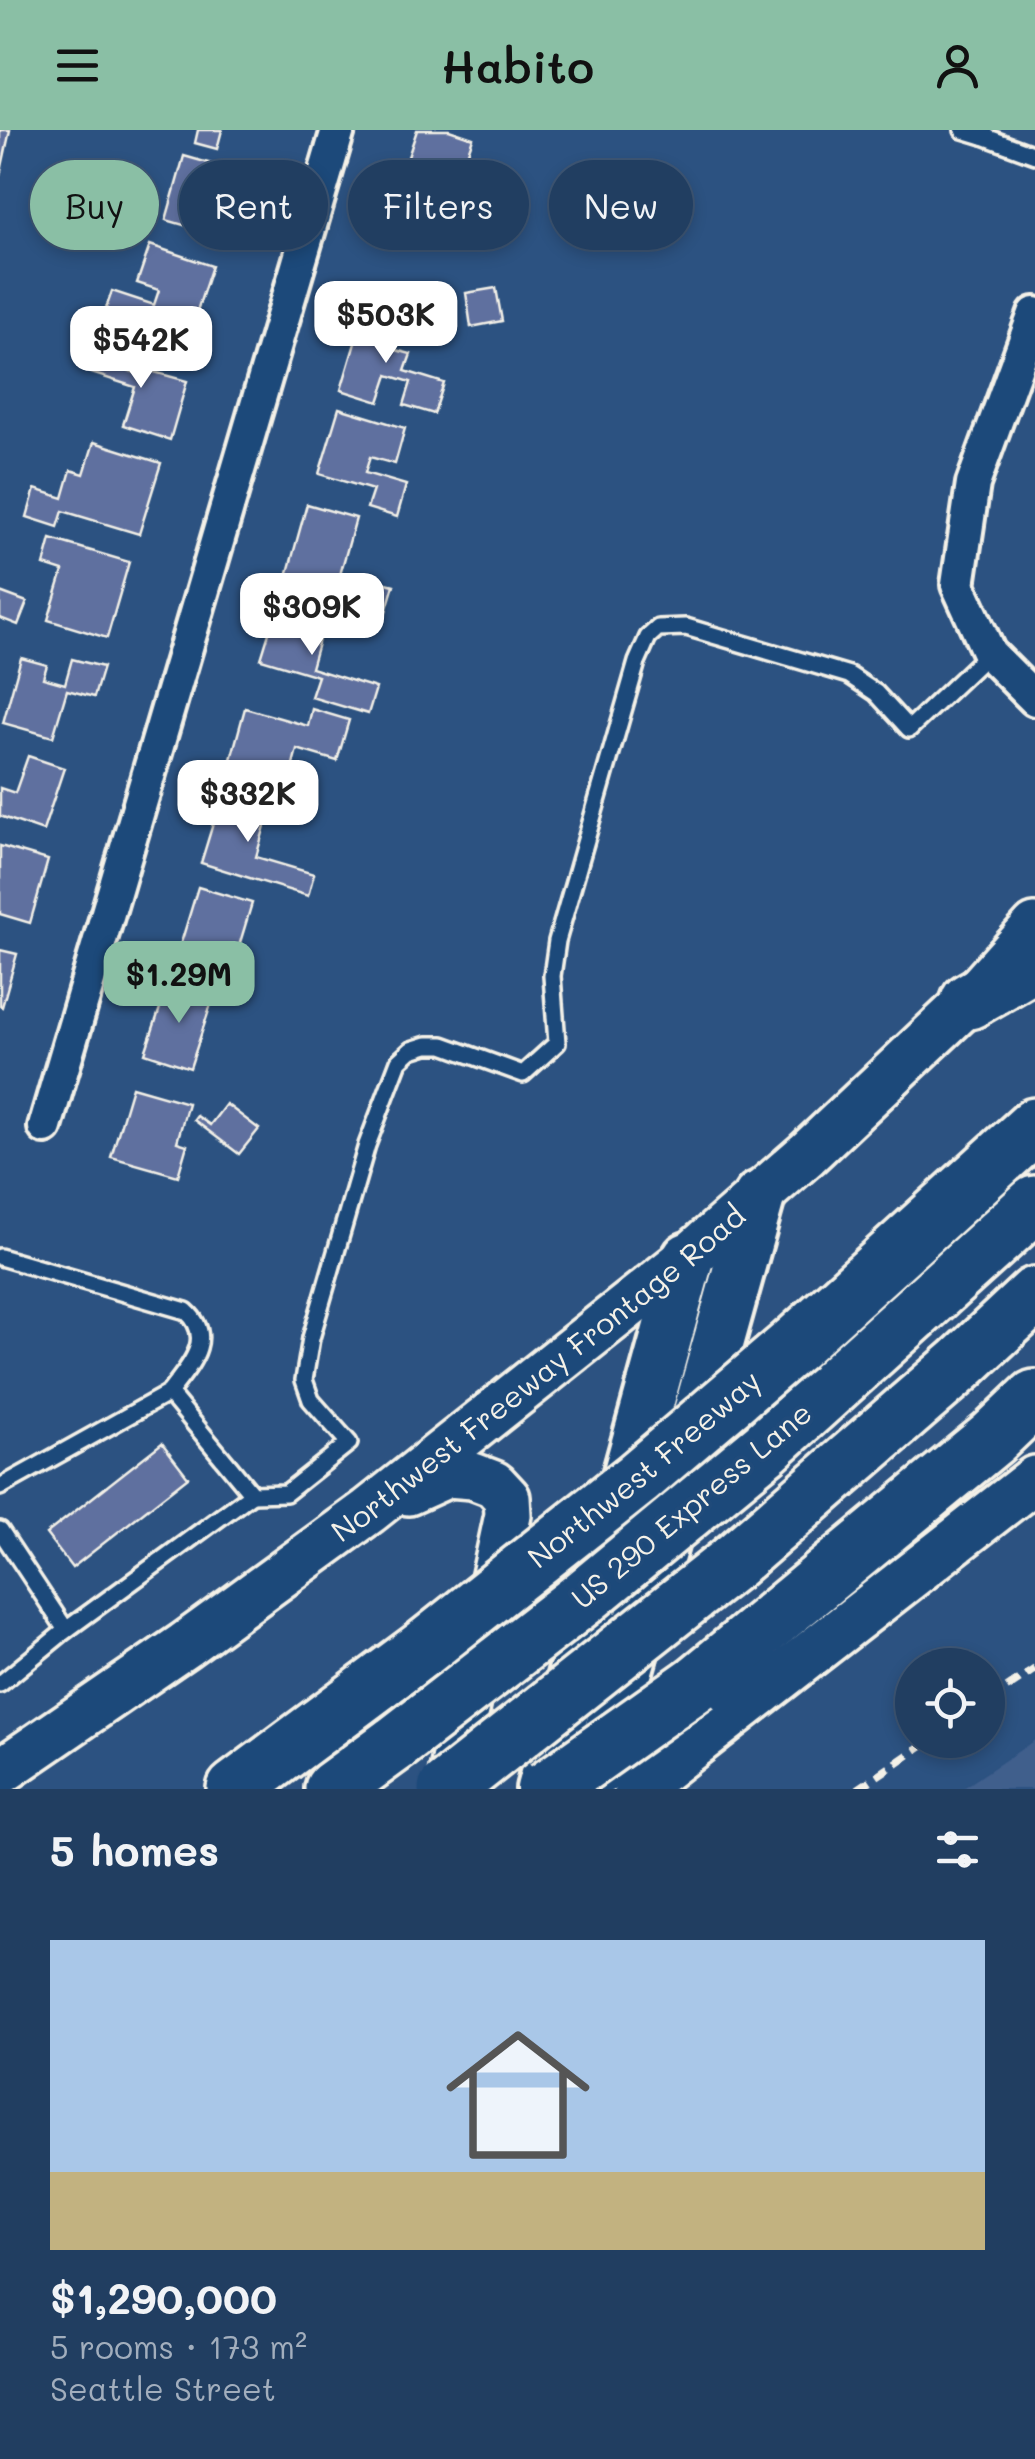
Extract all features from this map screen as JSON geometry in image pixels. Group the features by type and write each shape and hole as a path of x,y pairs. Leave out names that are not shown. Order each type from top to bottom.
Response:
{"highway":[{"path":"969,1001 1024,969 1035,958"},
{"name":"Northwest Freeway","path":"235,1789 423,1649 624,1490 794,1344 1035,1126"},
{"name":"US 290 Express Lane","path":"333,1789 582,1599 766,1447 1035,1204"},
{"path":"447,1789 732,1563 1035,1295"},
{"path":"544,1789 697,1683 1035,1398"}],"main road":[{"name":"Northwest Freeway Frontage Road","path":"0,1772 185,1645 369,1511 688,1258 969,1001 1035,927"},
{"path":"594,1789 759,1197"},
{"path":"544,1789 688,1258"},
{"path":"369,1511 448,1474 473,1476 494,1484 508,1498 508,1516 447,1789"},
{"path":"638,1789 1035,1479"}],"street":[{"path":"45,1127 338,130"},
{"path":"1035,314 972,484 958,585 989,653 1035,699"}],"lane":[{"path":"963,130 984,133 1035,155"},
{"path":"0,1684 66,1630 252,1494 286,1492 350,1443 311,1400 304,1380 311,1338 367,1144 399,1061 412,1050 443,1045 522,1074 557,1042 552,976 557,941 637,662 648,637 658,628 686,627 849,674 876,692 909,729 989,653"},
{"path":"0,1257 186,1311 198,1324 201,1339 193,1360 169,1393 0,1487"},
{"path":"169,1393 252,1494"},
{"path":"0,1530 66,1630"}],"shaded area":[{"path":"1035,1740 1035,1789 962,1789"}],"building":[{"path":"0,130 10,130 0,176"},
{"path":"198,130 222,130 217,149 195,143"},
{"path":"417,130 449,130 473,138 465,160 407,160"},
{"path":"179,174 179,224 166,220"},
{"path":"159,248 212,266 190,332 138,315 132,333 101,323 112,291 154,305 159,290 137,283 148,250"},
{"path":"496,288 502,321 471,327 466,293"},
{"path":"364,313 403,324 396,350 411,354 405,371 444,383 434,414 404,405 411,382 388,375 379,402 341,390"},
{"path":"95,338 126,347 120,368 145,376 147,370 187,381 170,440 123,425 135,387 85,371"},
{"path":"339,408 405,428 395,464 370,457 365,473 406,485 397,517 367,508 373,490 319,474"},
{"path":"94,442 161,463 139,534 63,511 58,527 27,517 35,489 63,498 71,470 84,474"},
{"path":"307,504 356,518 336,589 287,576"},
{"path":"51,539 129,562 107,638 48,620 63,571 44,565"},
{"path":"363,577 394,585 385,615 355,607"},
{"path":"0,592 27,602 18,625 0,618"},
{"path":"278,604 325,618 311,668 376,688 368,714 311,697 318,676 261,659"},
{"path":"21,658 47,665 43,678 65,684 72,659 103,667 94,697 67,690 53,737 3,723"},
{"path":"245,708 308,726 312,709 349,720 337,761 297,749 286,791 227,774"},
{"path":"28,756 64,768 43,831 0,816 0,788 15,793"},
{"path":"223,791 271,805 256,857 314,874 308,896 201,863"},
{"path":"0,846 48,860 30,923 0,914"},
{"path":"198,887 252,903 229,979 175,963"},
{"path":"0,950 17,954 2,1007 0,1006"},
{"path":"168,984 213,998 190,1068 145,1053"},
{"path":"132,1087 188,1103 177,1142 187,1145 178,1176 111,1157"},
{"path":"226,1104 259,1129 239,1154 194,1120 197,1116 210,1125"},
{"path":"162,1443 188,1477 72,1568 46,1534"}],"railway":[{"path":"1005,1689 1035,1669"},
{"path":"858,1789 904,1758"}]}
